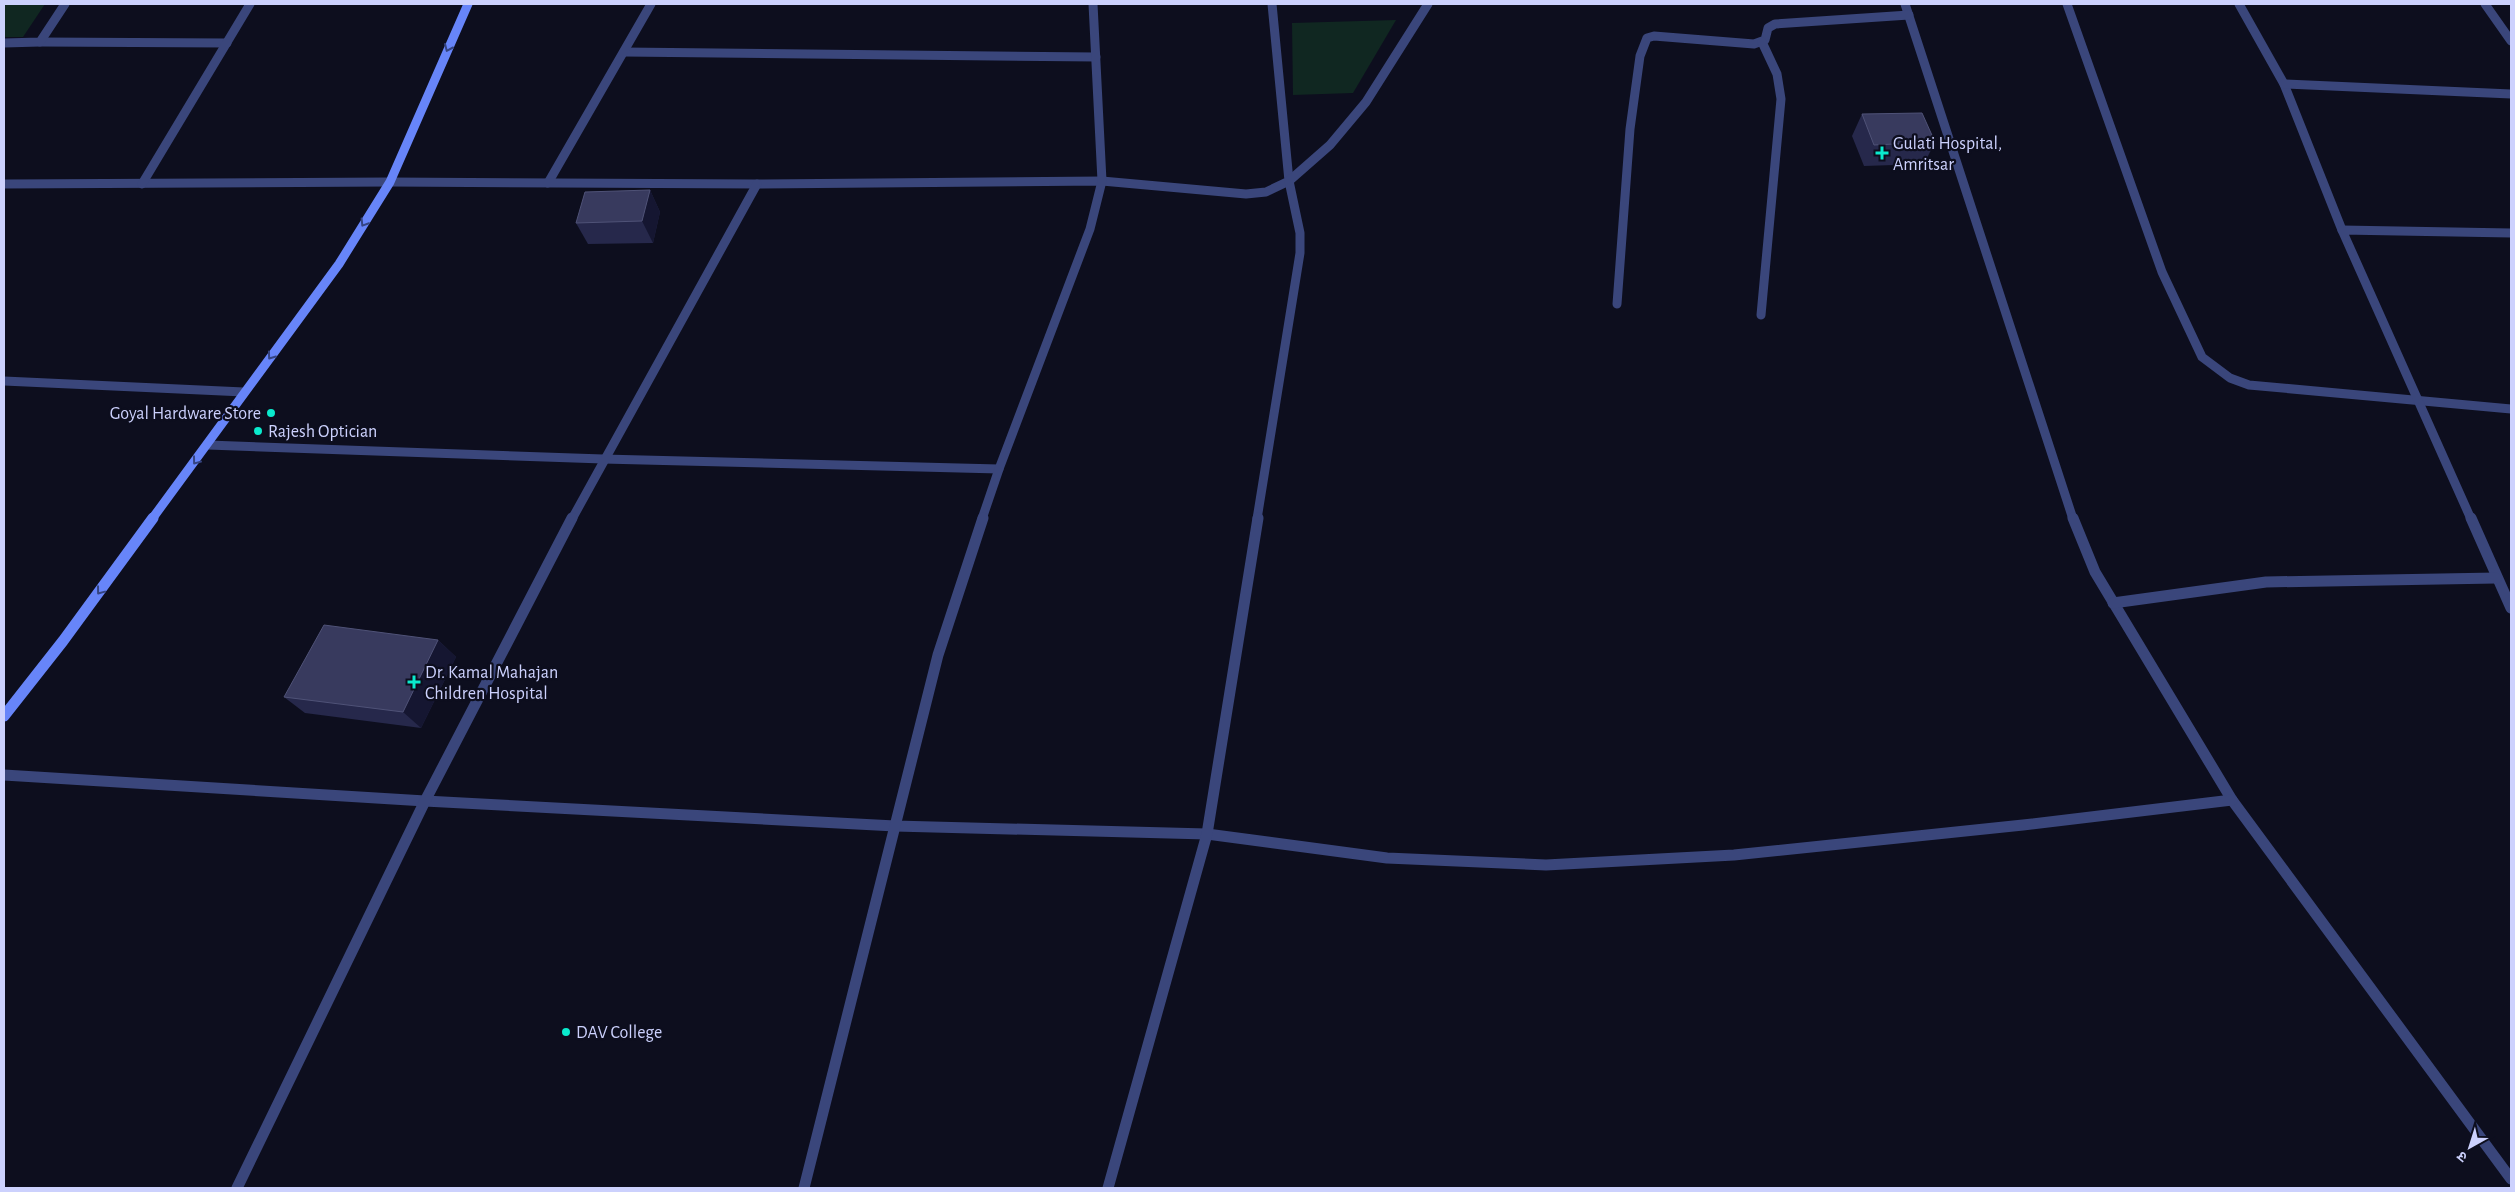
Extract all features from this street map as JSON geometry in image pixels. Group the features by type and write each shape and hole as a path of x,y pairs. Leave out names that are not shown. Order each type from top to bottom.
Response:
{"street":[{"path":"40,42 65,4"},
{"path":"142,184 250,4"},
{"path":"4,716 63,641 339,264 390,182 468,4"},
{"path":"548,183 651,4"},
{"path":"804,1188 938,655 999,469 1090,229 1102,181 1094,4"},
{"path":"1108,1188 1206,834 1300,253 1300,233 1289,181 1272,4"},
{"path":"4,184 390,182 757,184 1102,181 1246,194 1266,192 1289,181 1330,145 1366,102 1428,4"},
{"path":"1905,4 2074,522 2096,572 2232,800 2511,1179"},
{"path":"2067,4 2162,272 2202,357 2230,378 2249,385 2511,409"},
{"path":"2239,4 2284,84 2342,230 2511,608"},
{"path":"2485,4 2511,41"},
{"path":"1617,304 1630,129 1640,56 1647,38 1654,36 1754,44 1765,40 1768,28 1775,24 1909,15"},
{"path":"1761,315 1777,159 1781,99 1777,74 1762,42"},
{"path":"4,43 226,43"},
{"path":"624,52 1096,57"},
{"path":"2284,84 2511,94"},
{"path":"237,1188 426,801 603,459 757,184"},
{"path":"2342,230 2511,233"},
{"path":"4,381 244,392"},
{"path":"208,445 603,459 999,469"},
{"path":"2113,603 2266,582 2496,578"},
{"path":"4,775 426,801 895,826 1206,834 1387,858 1546,865 1734,855 2023,826 2232,800"}],"green space":[{"path":"4,4 45,4 23,37 4,37"},
{"path":"1396,20 1353,93 1293,95 1292,23"}],"building":[{"path":"1922,113 1935,142 1874,145 1862,114"},
{"path":"650,190 642,221 576,223 585,192"},
{"path":"324,625 438,640 403,712 284,697"}],"place":[{"name":"Gulati Hospital, Amritsar","path":"1882,153"},
{"name":"Goyal Hardware Store","path":"271,413"},
{"name":"Rajesh Optician","path":"258,431"},
{"name":"Dr. Kamal Mahajan Children Hospital","path":"414,682"},
{"name":"DAV College","path":"566,1032"}]}
